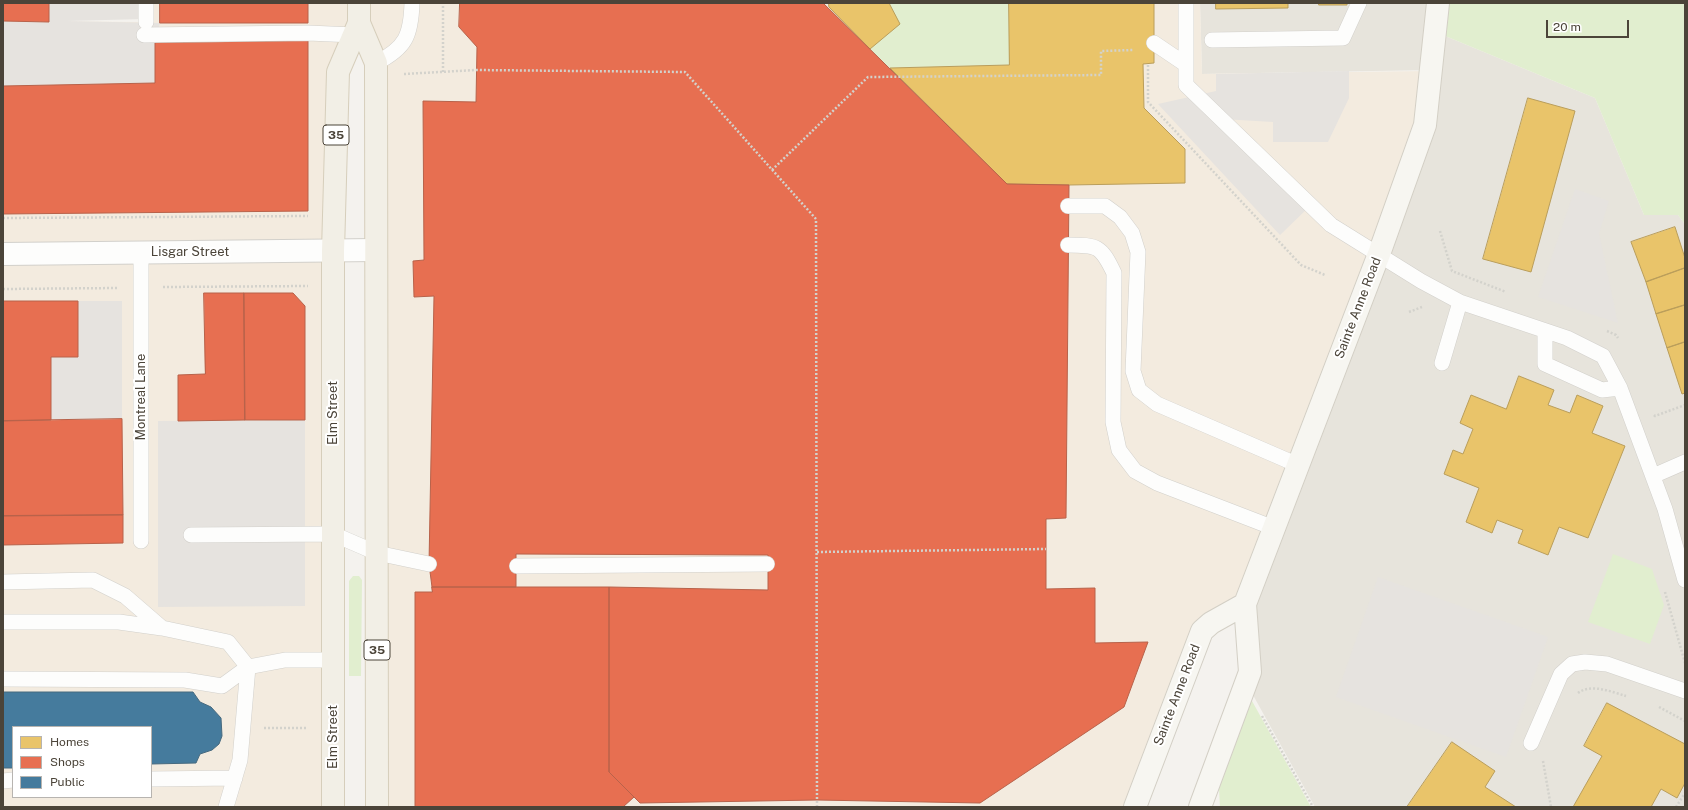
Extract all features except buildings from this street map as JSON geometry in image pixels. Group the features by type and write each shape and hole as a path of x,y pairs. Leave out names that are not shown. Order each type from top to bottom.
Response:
{"main road":[{"name":"Sainte Anne Road","path":"1200,807 1215,770 1250,672 1245,604 1379,254 1424,125 1438,3"},
{"name":"35","path":"357,20 376,63 377,807"},
{"name":"Elm Street","path":"333,807 334,251 338,72 357,20"},
{"name":"Sainte Anne Road","path":"1135,807 1200,635 1211,623 1245,604"},
{"path":"1215,770 1218,807"}],"street":[{"name":"Lisgar Street","path":"3,254 376,250"}],"lane":[{"path":"146,3 145,29 308,33 357,20"},
{"path":"376,63 390,56 405,42 412,26 412,3"},
{"path":"1186,3 1186,85 1331,225 1421,281 1460,302 1567,338 1604,356 1620,388 1665,509 1685,580"},
{"path":"1212,40 1343,38 1359,3"},
{"path":"1154,43 1185,64"},
{"path":"1068,206 1105,206 1120,217 1132,233 1138,252 1133,371 1139,390 1157,404 1298,465"},
{"path":"1068,245 1090,245 1104,253 1114,273 1112,422 1118,450 1135,471 1157,483 1274,528"},
{"name":"Montreal Lane","path":"141,253 141,541"},
{"path":"1442,363 1460,302"},
{"path":"1545,331 1545,364 1602,390 1620,388"},
{"path":"1653,476 1685,462"},
{"path":"191,535 334,534 377,553 429,564"},
{"path":"517,566 767,564"},
{"path":"3,582 93,580 125,596 162,628"},
{"path":"3,622 119,622 162,628 228,642 248,667 240,760 226,807"},
{"path":"3,679 185,680 222,686 248,667 285,660 333,660"},
{"path":"1531,743 1561,674 1572,664 1585,662 1607,664 1685,691"},
{"path":"152,779 235,778"}],"path":[{"path":"443,3 443,72"},
{"path":"772,170 868,77 1101,75 1101,51 1140,50"},
{"path":"1148,63 1148,102 1301,265 1324,275"},
{"path":"404,74 476,70 685,72 816,219 817,807"},
{"path":"3,218 312,216"},
{"path":"1409,312 1428,305 1455,318"},
{"path":"1680,407 1685,405"},
{"path":"817,552 1046,549"},
{"path":"1664,586 1685,663"},
{"path":"1577,694 1583,689 1601,689 1630,697"},
{"path":"1658,706 1685,721"},
{"path":"1262,716 1312,807"},
{"path":"243,728 310,728"},
{"path":"1546,754 1543,761 1551,807"},
{"path":"1676,807 1685,793"}],"shaded area":[{"path":"49,3 144,3 144,19 67,21 160,23 155,43 155,83 3,86 3,21 49,22"},
{"path":"144,3 1200,3 1202,74 1428,71 1421,125 1243,603 1193,626 1132,807 382,807 382,66 357,22 336,70 331,807 3,807 3,21 143,22"},
{"path":"1200,3 1436,3 1429,70 1202,74"},
{"path":"1438,33 1595,98 1644,215 1678,215 1685,224 1685,807 1315,807 1248,686 1247,605"},
{"path":"1349,71 1349,98 1328,142 1273,142 1273,122 1222,119 1311,205 1280,235 1158,104 1216,91 1216,74"},
{"path":"1575,189 1609,201 1599,234 1618,323 1538,297"},
{"path":"78,301 122,301 122,419 51,420 51,357 78,357"},
{"path":"305,420 305,606 158,607 158,421"},
{"path":"1378,577 1548,637 1506,757 1336,697"}],"green space":[{"path":"889,3 1009,3 1009,65 890,68 870,49"},
{"path":"1440,3 1685,3 1685,224 1678,215 1644,215 1595,98 1438,33"},
{"path":"1613,554 1652,569 1664,605 1650,644 1588,622"},
{"path":"353,576 359,576 362,580 361,676 349,676 349,581"},
{"path":"1247,692 1311,807 1220,807 1218,771"}]}
